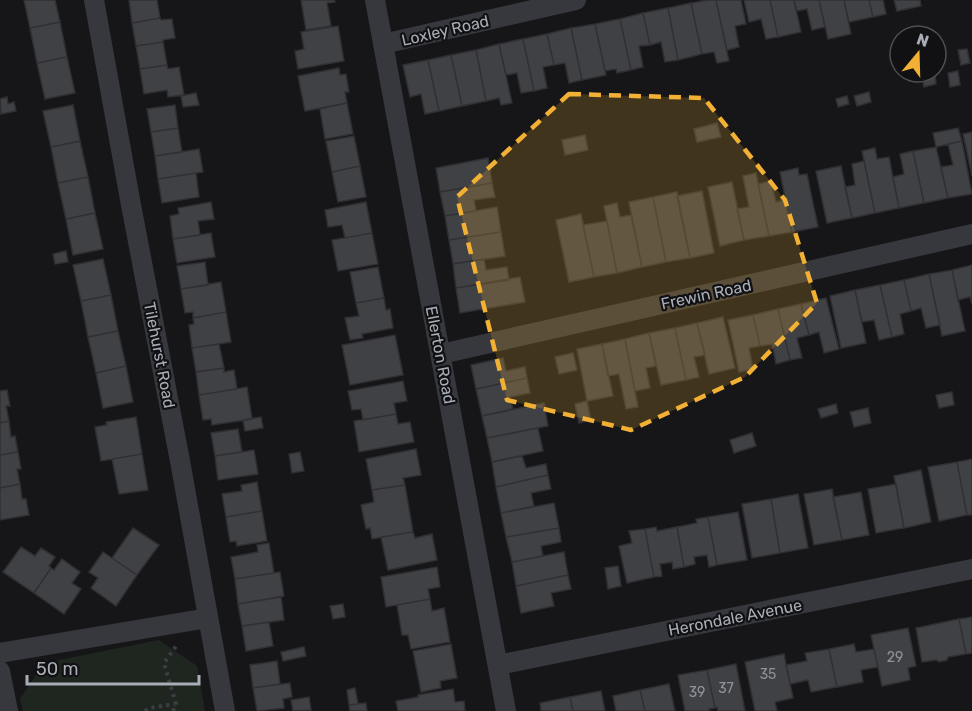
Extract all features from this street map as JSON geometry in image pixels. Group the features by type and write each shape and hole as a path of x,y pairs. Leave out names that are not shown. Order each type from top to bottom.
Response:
{"street":[{"name":"Tilehurst Road","path":"94,0 225,711"},
{"name":"Ellerton Road","path":"375,0 506,711"},
{"name":"Loxley Road","path":"383,44 576,0"},
{"name":"Frewin Road","path":"441,354 972,234"},
{"name":"Herondale Avenue","path":"498,665 972,569"},
{"path":"0,653 208,618"},
{"path":"0,671 8,711"}],"path":[{"path":"173,711 176,704 164,663 177,644 178,623"},
{"path":"145,711 149,708 176,704"}],"highlighted area":[{"path":"569,94 704,98 785,200 817,303 745,377 631,430 507,400 457,197"}],"shaded area":[{"path":"159,640 197,666 205,711 23,711 20,699 44,663"}],"building":[{"path":"24,0 55,0 60,22 30,28"},
{"path":"129,0 157,0 160,18 132,23"},
{"path":"301,0 334,0 335,2 327,3 331,26 306,30"},
{"path":"716,0 729,61 717,63 714,52 702,54 691,3"},
{"path":"716,0 741,0 746,24 735,26 739,47 727,50"},
{"path":"744,0 770,0 778,37 766,39 761,19 749,22"},
{"path":"770,0 794,0 801,32 778,37"},
{"path":"794,0 819,0 825,27 812,30 807,9 797,11"},
{"path":"819,0 844,0 851,34 828,39"},
{"path":"844,0 869,0 873,17 849,22"},
{"path":"869,0 883,0 886,14 873,17"},
{"path":"894,0 920,0 921,6 897,11"},
{"path":"691,3 702,54 678,60 668,8"},
{"path":"668,8 678,60 665,62 661,42 650,45 643,13"},
{"path":"643,13 650,45 639,46 643,67 631,70 620,19"},
{"path":"160,18 161,20 172,19 175,38 136,46 132,23"},
{"path":"620,19 631,70 617,73 616,69 605,71 595,24"},
{"path":"60,22 67,57 37,63 30,28"},
{"path":"595,24 606,75 582,80 571,28"},
{"path":"338,26 344,61 298,69 295,51 304,49 301,32"},
{"path":"571,28 582,80 569,83 565,63 554,65 547,34"},
{"path":"547,34 554,65 543,67 547,88 534,91 523,39"},
{"path":"523,39 534,91 521,93 517,73 506,75 499,44"},
{"path":"163,42 167,65 140,69 136,46"},
{"path":"499,44 512,103 501,105 499,98 486,101 476,50"},
{"path":"967,49 970,63 961,65 958,50"},
{"path":"476,50 486,101 462,106 451,55"},
{"path":"451,55 462,106 439,111 428,60"},
{"path":"67,57 75,93 45,99 37,63"},
{"path":"428,60 439,111 425,114 421,94 410,97 403,65"},
{"path":"167,65 168,69 179,67 184,95 168,97 167,90 144,94 140,69"},
{"path":"339,68 340,75 346,74 349,92 345,92 347,103 305,111 298,76"},
{"path":"958,71 960,85 950,87 948,73"},
{"path":"869,92 871,102 857,106 854,96"},
{"path":"196,93 199,105 183,107 181,96"},
{"path":"847,96 849,104 838,107 836,99"},
{"path":"7,97 8,104 14,102 16,111 1,114 0,99"},
{"path":"347,103 353,134 325,139 320,109"},
{"path":"73,105 80,141 51,147 43,111"},
{"path":"175,105 178,128 151,132 147,109"},
{"path":"717,123 721,137 697,142 694,129"},
{"path":"178,128 182,152 155,156 151,132"},
{"path":"958,128 962,141 936,147 933,133"},
{"path":"972,132 972,176 963,134"},
{"path":"585,135 588,150 565,155 562,140"},
{"path":"354,136 360,166 332,172 326,141"},
{"path":"80,141 88,177 58,183 51,147"},
{"path":"962,141 972,194 948,198 941,167 953,165 948,144"},
{"path":"936,147 948,198 924,203 913,151"},
{"path":"875,148 877,159 889,157 899,208 875,213 862,151"},
{"path":"199,149 203,172 158,179 155,156"},
{"path":"913,151 924,203 899,208 893,177 904,174 900,154"},
{"path":"488,158 492,183 440,192 436,168"},
{"path":"864,161 875,213 852,218 845,187 855,185 852,164"},
{"path":"360,166 366,197 338,202 332,172"},
{"path":"841,166 852,218 827,223 816,171"},
{"path":"798,168 799,175 807,174 818,227 792,232 780,172"},
{"path":"196,173 199,197 162,203 158,179"},
{"path":"756,173 769,236 744,240 737,209 749,207 743,176"},
{"path":"88,177 95,213 66,219 58,183"},
{"path":"771,181 776,202 785,200 792,232 769,236 758,184"},
{"path":"732,182 744,240 720,246 708,187"},
{"path":"492,183 495,197 474,200 476,211 445,216 440,192"},
{"path":"702,191 714,253 690,258 677,196"},
{"path":"677,192 690,258 666,262 653,197"},
{"path":"653,197 666,262 642,267 629,202"},
{"path":"211,202 214,219 198,221 200,235 173,239 170,216 179,214 178,208"},
{"path":"366,202 372,233 345,238 342,225 328,227 325,210"},
{"path":"617,203 620,217 631,215 642,267 617,273 604,206"},
{"path":"497,207 501,232 449,240 445,216"},
{"path":"95,213 103,249 73,255 66,219"},
{"path":"581,214 594,277 569,282 556,220"},
{"path":"607,221 617,273 594,277 583,225"},
{"path":"501,232 505,256 453,264 449,240"},
{"path":"211,233 215,257 177,263 173,239"},
{"path":"372,233 378,264 338,271 332,240"},
{"path":"66,251 68,262 55,264 53,254"},
{"path":"103,259 111,295 81,301 73,265"},
{"path":"484,259 486,270 507,267 509,280 456,288 453,264"},
{"path":"205,262 208,285 181,289 177,266"},
{"path":"972,265 972,304 970,297 958,300 952,270"},
{"path":"378,267 384,298 356,303 350,272"},
{"path":"952,270 965,331 942,336 929,274"},
{"path":"929,274 940,325 926,328 921,308 911,311 904,280"},
{"path":"520,277 525,302 460,313 456,288"},
{"path":"904,280 911,311 900,314 904,334 892,337 880,285"},
{"path":"221,282 226,312 193,318 193,312 185,313 181,289"},
{"path":"880,285 892,337 879,340 874,320 862,322 855,290"},
{"path":"855,290 866,343 841,348 830,296"},
{"path":"111,295 118,331 88,337 81,301"},
{"path":"384,298 386,310 390,309 393,328 362,334 363,338 350,340 345,318 359,316 356,303"},
{"path":"826,298 839,349 824,353 819,332 809,335 801,304"},
{"path":"801,304 809,335 797,338 802,358 790,360 778,309"},
{"path":"778,309 790,360 776,364 772,344 760,346 753,315"},
{"path":"226,312 231,342 192,348 189,325 194,324 193,318"},
{"path":"753,315 760,346 749,348 753,369 739,372 728,320"},
{"path":"723,317 735,368 709,374 697,323"},
{"path":"697,323 705,355 694,357 699,377 686,380 675,328"},
{"path":"675,328 686,380 661,385 649,333"},
{"path":"118,331 126,366 96,373 88,337"},
{"path":"649,333 656,366 646,368 650,388 635,391 625,339"},
{"path":"395,335 403,375 350,385 342,345"},
{"path":"625,339 638,407 626,409 619,374 608,376 602,344"},
{"path":"219,344 224,368 196,372 192,348"},
{"path":"602,344 613,396 587,401 577,349"},
{"path":"573,353 577,370 559,374 555,357"},
{"path":"503,358 506,371 525,367 527,378 476,389 471,365"},
{"path":"126,366 133,402 103,408 96,373"},
{"path":"224,368 224,372 234,370 237,389 199,395 196,372"},
{"path":"527,378 530,393 510,397 513,409 482,416 476,389"},
{"path":"403,381 407,401 394,403 396,414 363,420 361,409 352,410 348,391"},
{"path":"247,387 252,419 212,425 211,419 203,420 199,395"},
{"path":"7,390 10,406 6,406 9,421 0,423 0,391"},
{"path":"952,392 954,405 939,408 936,395"},
{"path":"587,401 591,420 579,423 575,404"},
{"path":"544,403 548,426 487,438 482,416"},
{"path":"836,404 838,413 821,418 818,409"},
{"path":"868,408 871,423 854,427 850,412"},
{"path":"396,414 398,424 410,422 414,442 359,452 354,421"},
{"path":"136,417 142,454 101,461 95,427 107,425 106,422"},
{"path":"261,417 263,428 245,431 243,420"},
{"path":"9,421 11,437 15,436 18,452 0,455 0,423"},
{"path":"538,428 543,451 492,462 487,438"},
{"path":"238,429 242,452 215,456 211,433"},
{"path":"752,433 756,446 734,453 730,440"},
{"path":"416,449 421,475 403,478 405,485 372,490 366,459"},
{"path":"254,450 258,474 218,480 215,456"},
{"path":"18,452 21,469 17,469 20,484 0,488 0,455"},
{"path":"300,452 304,471 292,473 289,454"},
{"path":"142,454 148,490 119,494 112,459"},
{"path":"522,456 526,468 546,464 548,475 496,487 492,462"},
{"path":"972,459 972,515 967,515 957,462"},
{"path":"957,462 967,515 939,521 928,467"},
{"path":"921,470 931,522 904,528 894,476"},
{"path":"548,475 551,489 531,493 534,506 501,513 496,487"},
{"path":"257,482 262,511 226,517 222,494 242,491 241,485"},
{"path":"20,484 22,499 26,499 29,515 0,520 0,488"},
{"path":"896,484 904,528 876,533 868,489"},
{"path":"405,485 413,532 372,539 370,528 366,529 361,505 374,502 372,490"},
{"path":"832,489 842,540 814,545 804,494"},
{"path":"861,492 869,535 842,540 833,497"},
{"path":"798,494 808,548 780,553 771,499"},
{"path":"771,499 780,553 752,558 742,504"},
{"path":"554,503 559,528 506,537 501,513"},
{"path":"262,511 267,541 237,546 236,541 230,542 226,517"},
{"path":"738,512 747,560 717,565 708,517"},
{"path":"708,517 717,565 709,567 707,555 694,557 695,564 684,567 677,527 697,523 696,519"},
{"path":"656,527 657,531 677,527 684,567 673,569 672,562 660,564 662,576 654,577 645,529"},
{"path":"133,528 159,545 137,575 112,558"},
{"path":"559,528 561,542 541,546 543,556 512,562 506,537"},
{"path":"645,529 654,577 627,583 619,546 632,543 629,531"},
{"path":"413,532 415,538 432,534 437,560 388,570 381,537"},
{"path":"269,543 274,573 235,579 231,557 258,552 257,545"},
{"path":"21,547 35,556 41,548 55,557 49,566 51,568 34,593 3,572"},
{"path":"103,552 137,575 116,606 91,588 98,578 89,572"},
{"path":"564,552 568,575 516,586 512,562"},
{"path":"62,559 80,572 72,583 81,589 64,614 34,593 51,568 54,570"},
{"path":"618,566 621,586 608,589 605,568"},
{"path":"437,567 440,587 428,589 430,599 386,607 381,577"},
{"path":"280,572 284,596 238,604 235,579"},
{"path":"568,575 571,589 551,593 554,606 521,613 516,586"},
{"path":"281,597 284,620 242,626 238,604"},
{"path":"430,599 432,611 444,608 450,642 411,649 408,635 402,635 397,605"},
{"path":"343,604 345,617 333,619 330,606"},
{"path":"972,617 972,653 966,654 959,619"},
{"path":"959,619 966,654 948,657 947,660 939,662 936,660 922,662 916,628"},
{"path":"269,622 273,646 246,651 242,626"},
{"path":"908,628 916,666 908,668 910,680 882,686 871,635"},
{"path":"451,644 457,678 440,681 441,688 421,692 413,651"},
{"path":"854,644 856,652 874,649 878,667 861,670 863,682 837,687 829,649"},
{"path":"304,647 306,656 283,661 281,652"},
{"path":"829,649 837,687 811,692 808,680 790,684 786,665 807,661 805,653"},
{"path":"784,654 793,698 775,702 777,711 755,711 745,662"},
{"path":"277,661 280,684 253,688 250,665"},
{"path":"736,664 745,711 718,711 717,707 715,708 707,670"},
{"path":"707,670 715,708 709,709 710,711 685,711 678,675"},
{"path":"290,683 292,697 283,699 284,708 257,711 253,688"},
{"path":"669,684 675,711 645,711 640,690"},
{"path":"355,688 358,704 349,705 347,690"},
{"path":"453,689 455,702 464,701 465,711 398,711 396,701"},
{"path":"640,690 645,711 616,711 613,696"},
{"path":"601,691 605,711 573,711 570,697"},
{"path":"309,697 311,710 293,711 291,700"},
{"path":"570,697 573,711 541,711 540,703"},
{"path":"366,703 367,711 350,711 349,705"}]}
